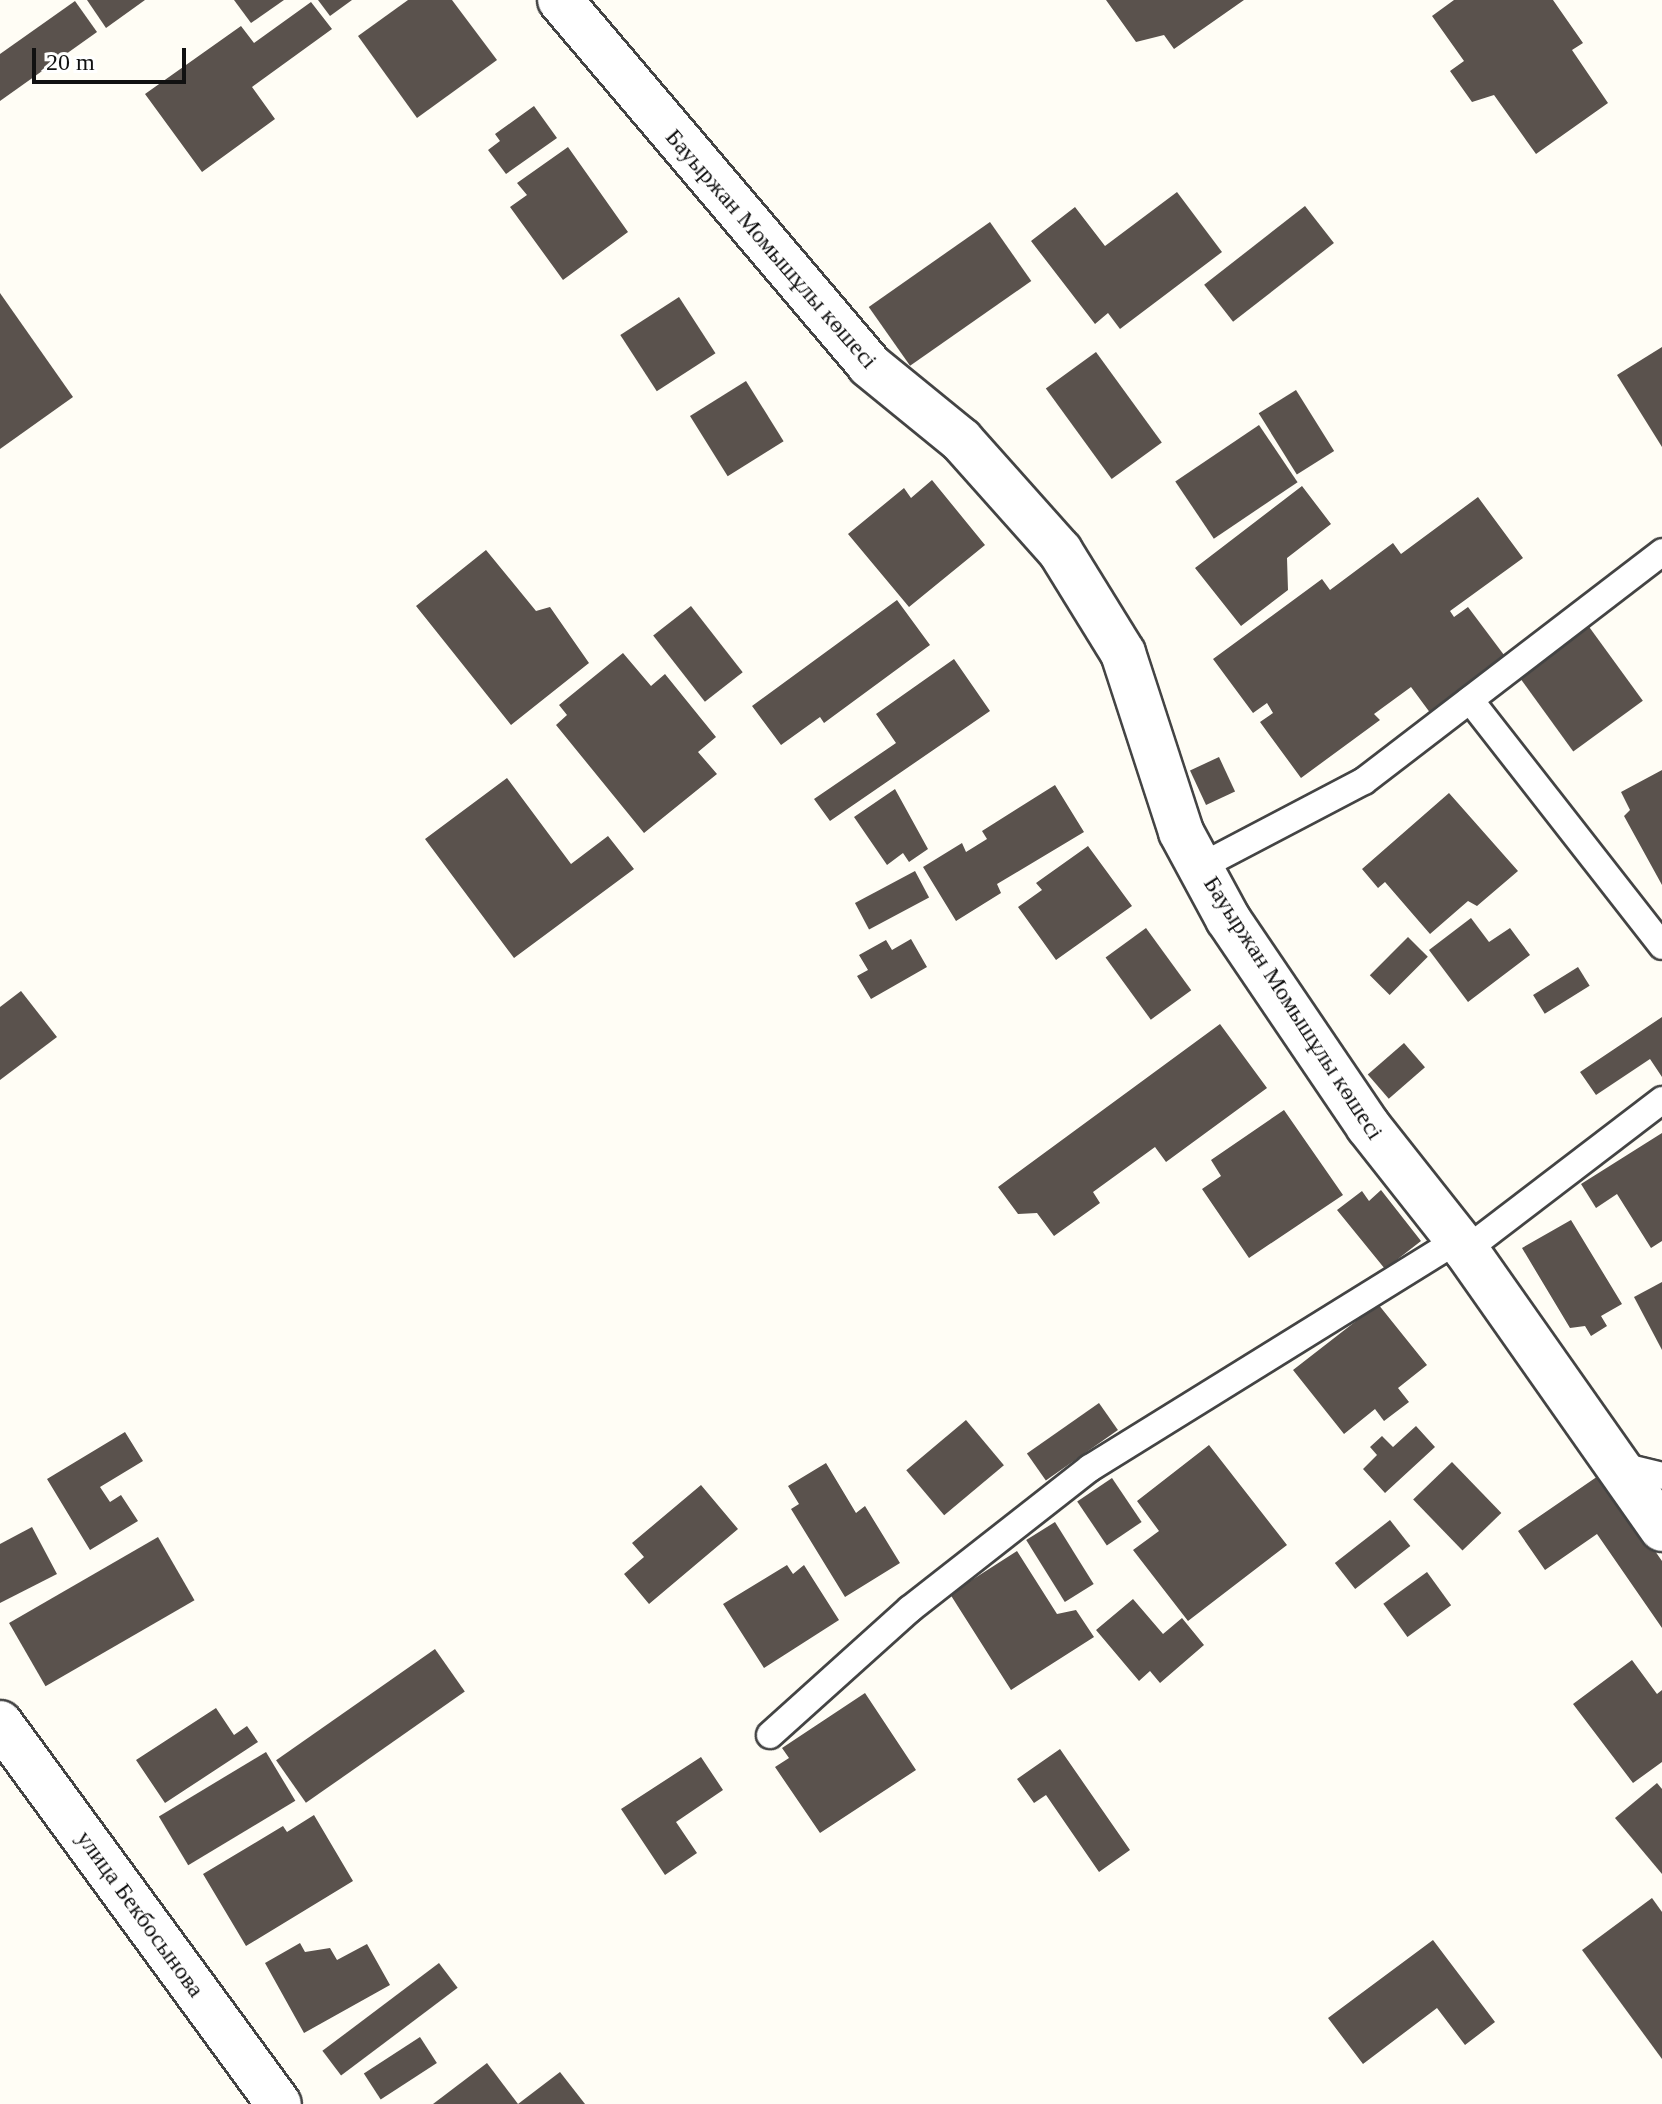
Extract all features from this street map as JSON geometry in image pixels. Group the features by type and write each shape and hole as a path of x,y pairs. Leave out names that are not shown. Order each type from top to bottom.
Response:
{"street":[{"name":"Бауыржан Момышұлы көшесі","path":"560,0 869,365 961,440 1060,551 1123,653 1181,832 1228,919 1368,1126 1462,1245 1662,1529"},
{"name":"улица Бекбосынова","path":"0,1723 279,2104"}],"lane":[{"path":"1200,867 1364,781 1662,552"},
{"path":"1470,700 1662,946"},
{"path":"770,1735 910,1609 1090,1468 1462,1245 1662,1100"},
{"path":"1617,1465 1662,1476"}],"building":[{"path":"87,0 145,0 106,28"},
{"path":"234,0 284,0 251,23"},
{"path":"318,0 352,0 330,16"},
{"path":"408,0 452,0 497,60 417,118 358,36"},
{"path":"1106,0 1244,0 1174,49 1164,35 1136,42"},
{"path":"1454,0 1553,0 1583,43 1572,50 1608,103 1536,154 1494,95 1472,102 1450,71 1464,61 1432,16"},
{"path":"75,1 97,32 0,101 0,54"},
{"path":"311,2 332,29 252,87 275,119 202,172 145,94 241,26 254,43"},
{"path":"534,106 557,138 506,174 488,150 500,141 495,134"},
{"path":"568,147 628,232 563,280 510,207 527,195 517,183"},
{"path":"1177,192 1222,252 1120,329 1108,313 1095,324 1031,241 1075,207 1105,246"},
{"path":"1305,206 1334,243 1233,322 1204,285"},
{"path":"990,222 1031,281 910,366 869,307"},
{"path":"0,293 73,397 0,449"},
{"path":"679,297 715,353 657,391 620,335"},
{"path":"1662,347 1662,447 1617,375"},
{"path":"1096,352 1162,443 1112,479 1046,388"},
{"path":"746,381 784,441 728,476 690,416"},
{"path":"1296,390 1334,451 1297,474 1259,413"},
{"path":"1259,425 1298,482 1214,539 1175,481"},
{"path":"932,480 985,545 909,607 848,534 904,488 911,498"},
{"path":"1302,486 1331,524 1287,558 1288,590 1241,626 1195,568"},
{"path":"1478,497 1523,558 1450,611 1454,617 1468,607 1507,659 1431,714 1411,687 1374,714 1380,720 1301,778 1260,722 1273,713 1267,703 1253,713 1213,659 1322,579 1330,590 1393,543 1401,554"},
{"path":"486,550 536,611 550,607 589,663 511,725 416,606"},
{"path":"897,600 930,645 824,723 820,717 781,745 752,706"},
{"path":"691,606 743,672 705,702 653,636"},
{"path":"1587,624 1643,701 1573,751 1517,675"},
{"path":"623,653 651,686 665,674 716,737 698,752 717,774 644,833 556,725 567,715 559,705"},
{"path":"954,659 990,711 830,821 814,799 896,743 876,714"},
{"path":"1219,757 1235,791 1206,805 1190,771"},
{"path":"1662,770 1662,885 1624,816 1630,810 1621,792"},
{"path":"507,778 571,864 608,836 634,869 514,958 425,839"},
{"path":"1055,785 1084,832 997,884 1001,893 956,921 923,867 962,843 966,852 987,839 982,831"},
{"path":"895,789 928,849 909,862 903,853 887,865 854,817"},
{"path":"1449,793 1518,871 1477,906 1468,901 1430,934 1385,882 1378,888 1362,869"},
{"path":"1088,846 1132,906 1056,960 1018,907 1042,890 1036,883"},
{"path":"915,871 929,897 869,929 855,903"},
{"path":"1471,918 1489,942 1510,928 1530,955 1468,1002 1429,950"},
{"path":"1146,928 1191,990 1151,1020 1106,957"},
{"path":"1408,937 1428,957 1390,995 1370,975"},
{"path":"911,939 927,967 871,999 857,976 868,970 859,955 886,940 892,950"},
{"path":"1578,967 1590,986 1545,1014 1533,995"},
{"path":"21,991 57,1037 0,1080 0,1007"},
{"path":"1662,1017 1662,1077 1650,1059 1596,1095 1580,1072"},
{"path":"1220,1024 1267,1088 1166,1162 1155,1147 1093,1192 1100,1203 1054,1236 1037,1213 1018,1214 998,1187"},
{"path":"1404,1043 1425,1067 1389,1099 1368,1074"},
{"path":"1284,1110 1343,1195 1249,1258 1202,1189 1221,1176 1211,1160"},
{"path":"1662,1133 1662,1241 1651,1248 1617,1194 1596,1208 1581,1184"},
{"path":"1381,1190 1421,1241 1385,1269 1337,1210 1362,1191 1369,1201"},
{"path":"1571,1220 1622,1304 1601,1316 1607,1326 1591,1336 1585,1326 1570,1328 1522,1248"},
{"path":"1662,1282 1662,1350 1634,1297"},
{"path":"1378,1304 1427,1365 1398,1388 1409,1402 1384,1421 1375,1409 1344,1434 1293,1370"},
{"path":"1099,1403 1118,1430 1046,1481 1027,1453"},
{"path":"966,1420 1004,1465 944,1515 906,1470"},
{"path":"1416,1426 1435,1447 1385,1493 1363,1469 1377,1455 1370,1447 1382,1436 1393,1447"},
{"path":"125,1432 143,1461 100,1487 110,1502 121,1495 138,1521 90,1550 47,1479"},
{"path":"1209,1445 1287,1545 1188,1621 1133,1550 1159,1531 1137,1501"},
{"path":"1452,1462 1501,1513 1462,1551 1413,1500"},
{"path":"826,1463 856,1513 865,1506 900,1563 845,1597 791,1509 799,1504 788,1486"},
{"path":"1601,1474 1662,1561 1662,1628 1597,1534 1545,1570 1518,1531"},
{"path":"1112,1478 1142,1522 1107,1545 1077,1501"},
{"path":"701,1485 738,1529 649,1604 624,1574 644,1557 632,1543"},
{"path":"1390,1520 1410,1546 1355,1589 1335,1563"},
{"path":"1055,1522 1094,1584 1065,1602 1026,1540"},
{"path":"32,1527 57,1574 0,1603 0,1544"},
{"path":"158,1537 194,1600 46,1686 9,1623"},
{"path":"1017,1551 1057,1614 1076,1610 1094,1637 1011,1690 950,1594"},
{"path":"787,1565 793,1574 804,1565 839,1620 764,1668 723,1604"},
{"path":"1427,1572 1451,1605 1407,1637 1383,1604"},
{"path":"1133,1599 1163,1634 1182,1618 1204,1645 1160,1683 1150,1671 1139,1681 1096,1630"},
{"path":"435,1649 465,1692 306,1803 276,1760"},
{"path":"1632,1660 1657,1694 1662,1690 1662,1762 1633,1783 1573,1704"},
{"path":"865,1693 916,1770 820,1833 775,1767 789,1758 782,1748"},
{"path":"216,1708 234,1735 247,1726 258,1742 165,1803 136,1760"},
{"path":"1060,1749 1130,1850 1099,1872 1046,1795 1034,1803 1017,1779"},
{"path":"266,1752 295,1801 188,1865 159,1816"},
{"path":"701,1757 723,1790 676,1822 697,1853 665,1875 621,1809"},
{"path":"1657,1783 1662,1789 1662,1874 1615,1818"},
{"path":"314,1815 353,1881 246,1946 203,1874 283,1826 287,1832"},
{"path":"1652,1898 1662,1912 1662,2059 1582,1950"},
{"path":"1433,1940 1495,2022 1465,2045 1437,2008 1363,2064 1328,2018"},
{"path":"300,1943 305,1952 330,1948 337,1960 367,1944 390,1985 304,2033 265,1963"},
{"path":"439,1963 458,1988 341,2076 322,2051"},
{"path":"420,2037 437,2063 381,2099 364,2073"},
{"path":"487,2063 518,2104 433,2104"},
{"path":"560,2072 585,2104 518,2104"}]}
